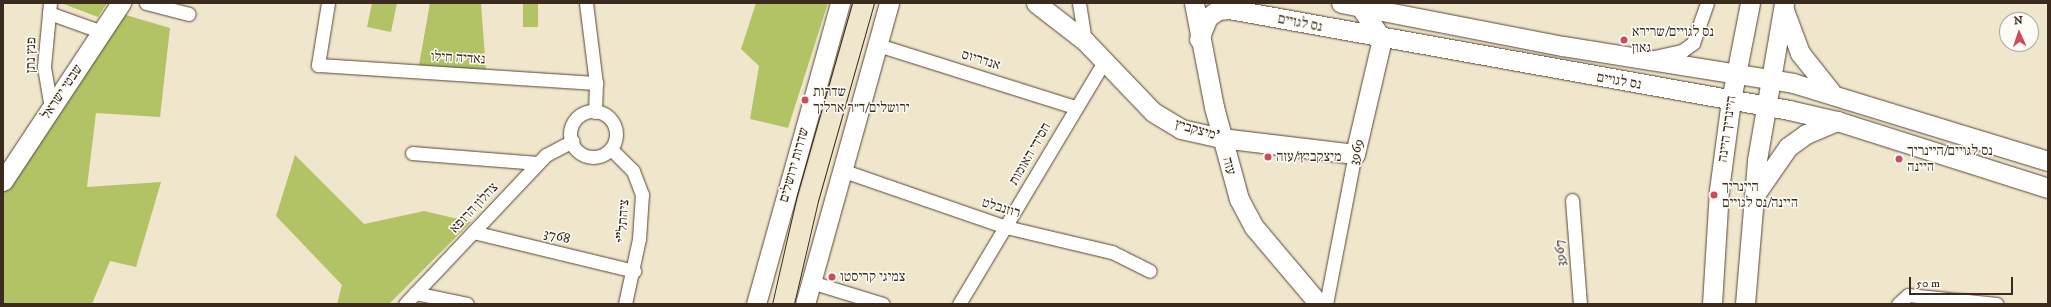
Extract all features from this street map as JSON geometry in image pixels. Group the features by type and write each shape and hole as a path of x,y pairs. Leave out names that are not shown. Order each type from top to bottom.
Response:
{"street":[{"name":"שבטי ישראל","path":"3,181 121,3"},
{"path":"146,3 189,14"},
{"name":"נאדיה חילו","path":"328,3 318,65 596,83"},
{"path":"586,3 596,83 595,112"},
{"name":"שדרות ירושלים","path":"756,304 840,3"},
{"path":"805,304 844,171 889,3"},
{"name":"מיצקביץ'","path":"1036,3 1085,41 1104,62 1164,120 1182,129 1221,138 1354,154"},
{"path":"1079,3 1085,41"},
{"name":"עזה","path":"1194,3 1199,39 1221,138 1239,199 1254,227 1319,304"},
{"name":"נס לגויים","path":"1341,3 1361,4 1548,43 1769,78 1831,92 2048,161"},
{"path":"1649,58 1672,54 1693,43 1707,3"},
{"name":"היינריך היינה","path":"1712,304 1719,190 1731,100 1750,3"},
{"path":"1361,4 1382,39"},
{"path":"1745,304 1753,197 1764,106 1784,4"},
{"path":"1784,4 1786,22 1800,53 1831,92"},
{"path":"50,8 102,32"},
{"name":"פנץ נתן","path":"50,8 44,67 51,108"},
{"name":"נס לגויים","path":"1199,39 1208,17 1223,9 1382,39 1764,106 1837,121 2048,188"},
{"name":"3969","path":"1326,304 1354,154 1382,39"},
{"name":"אנדריוס","path":"878,45 1075,107"},
{"name":"חסידי האומות","path":"959,304 1006,227 1075,107 1104,62"},
{"path":"595,112 608,117 616,129 611,149 599,156 585,156 572,141 575,120 595,112"},
{"path":"1753,197 1776,160 1788,147 1806,134 1837,121"},
{"name":"צהלון הרופא","path":"405,304 538,163 553,149 572,141"},
{"name":"ציהתל\"י","path":"611,149 633,171 642,194 634,271 625,304"},
{"path":"412,153 538,163"},
{"name":"רוזנבלט","path":"844,171 1006,227 1112,252 1150,271"},
{"name":"3967","path":"1572,200 1580,304"},
{"name":"3768","path":"473,232 634,271"},
{"path":"811,282 883,304"},
{"path":"415,293 467,304"},
{"path":"1898,304 1908,295 1997,304"}],"green space":[{"path":"61,3 107,3 98,17"},
{"path":"372,3 397,3 391,32 367,27"},
{"path":"430,3 481,3 486,71 419,65"},
{"path":"523,3 538,3 538,27 523,27"},
{"path":"756,3 828,3 788,128 750,119 759,66 741,49"},
{"path":"119,13 170,28 160,117 96,113 87,187 161,182 136,267 110,261 92,304 3,304 3,191"},
{"path":"295,155 364,224 424,211 471,222 389,304 337,304 342,285 276,216"}],"tram line":[{"path":"772,304 797,195 852,3"},
{"path":"794,304 818,201 874,3"}],"place":[{"name":"נס לגויים/שרירא גאון","path":"1624,40"},
{"name":"שדרות ירושלים/ד״ר ארליך","path":"805,100"},
{"name":"מיצקביץ׳/עזה","path":"1268,157"},
{"name":"נס לגויים/היינריך היינה","path":"1899,159"},
{"name":"היינריך היינה/נס לגויים","path":"1714,195"},
{"name":"צמיגי קריסטו","path":"832,277"}]}
